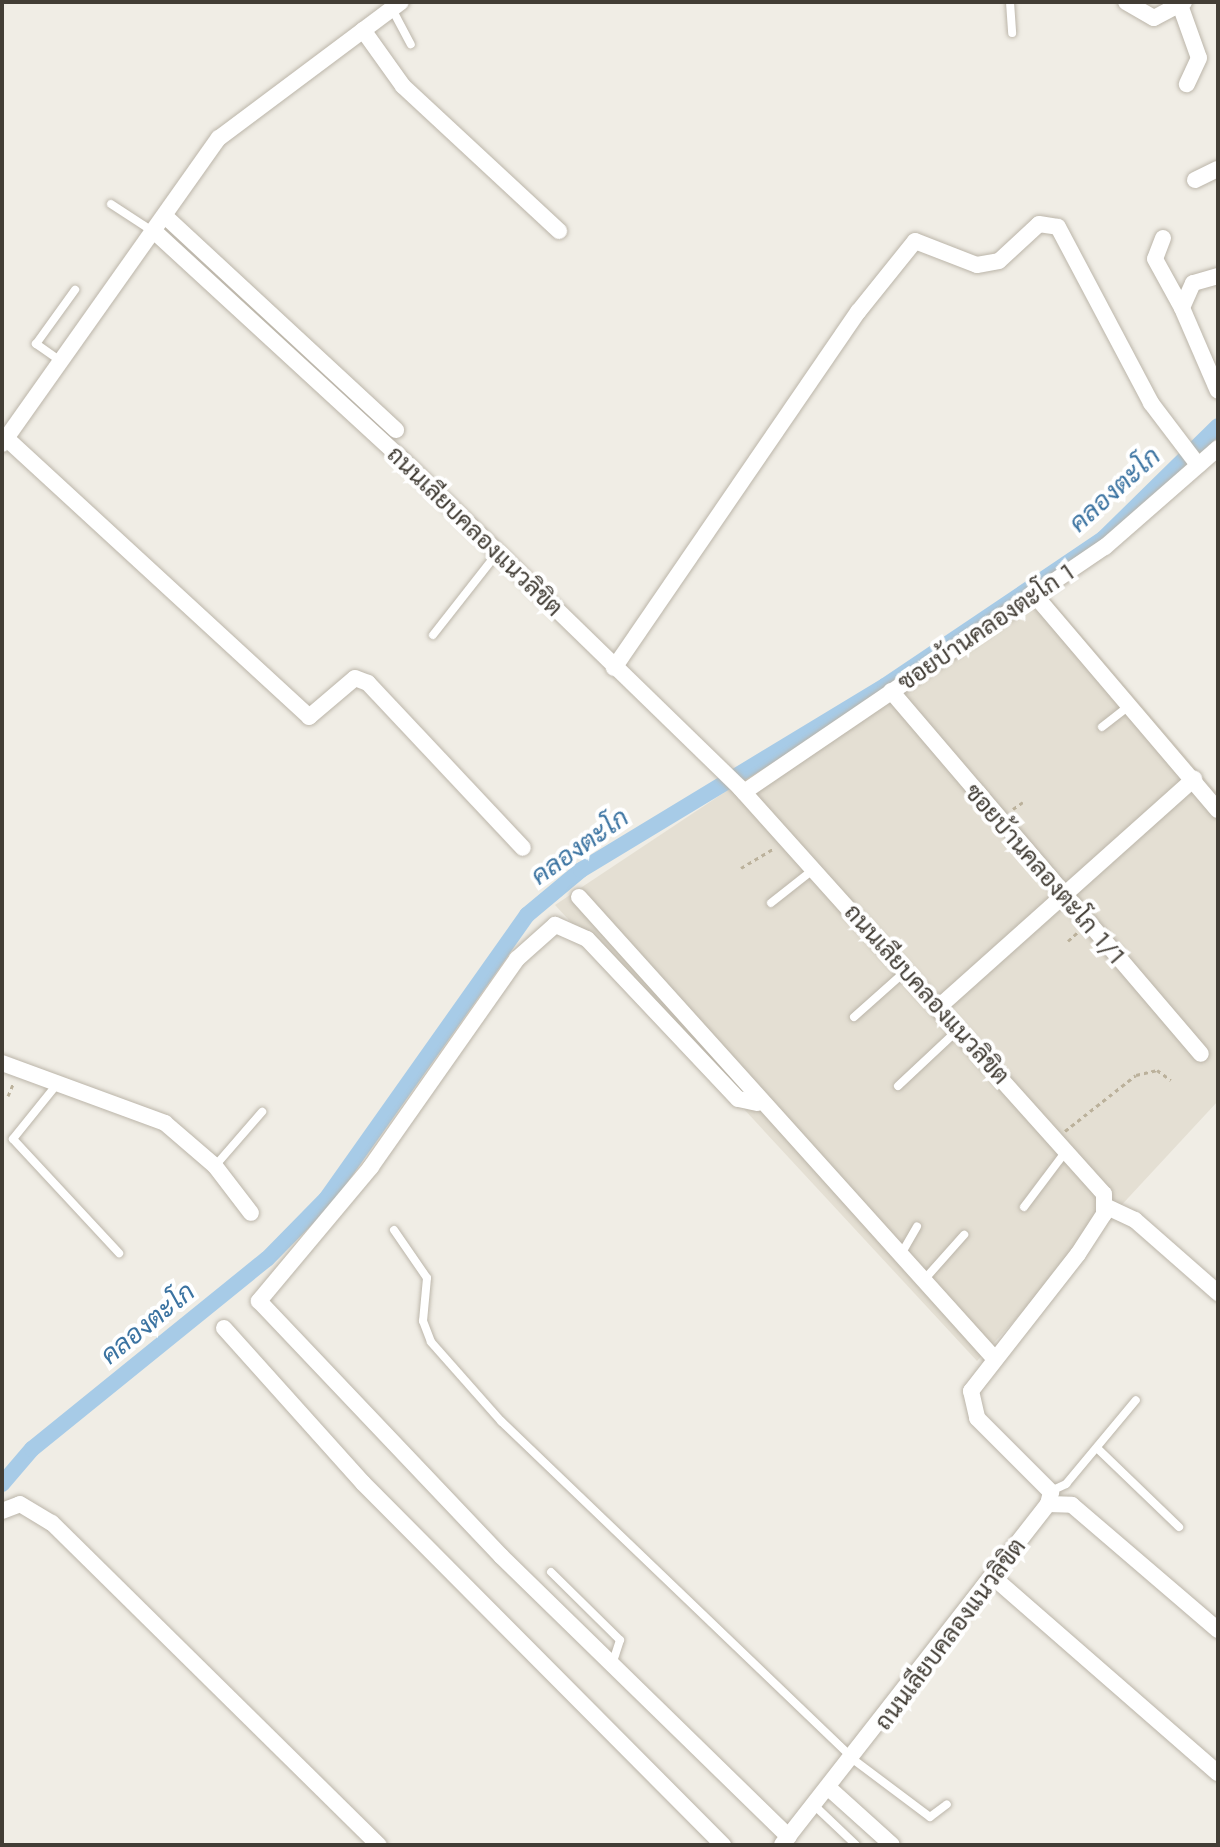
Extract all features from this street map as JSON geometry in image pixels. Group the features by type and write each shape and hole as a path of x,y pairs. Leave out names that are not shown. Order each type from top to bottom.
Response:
{"street":[{"path":"1126,2 1148,18 1182,3 1199,58 1187,84"},
{"path":"396,5 219,138 63,362 3,440 309,717 355,678 368,683 523,848"},
{"path":"363,30 403,86 559,231"},
{"path":"1195,180 1218,169"},
{"path":"165,216 396,430"},
{"path":"614,668 858,312 915,241 977,265 999,261 1039,224 1058,227 1182,447 1196,463"},
{"name":"ถนนเลียบคลองแนวลิขิต","path":"155,232 499,552 614,668 742,790 960,1028 1061,1144 1105,1206"},
{"path":"1163,238 1155,259 1182,308 1218,391"},
{"path":"1182,308 1193,283 1218,276"},
{"path":"326,389 338,374"},
{"name":"ซอยบ้านคลองตะโก 1","path":"742,790 1105,547 1196,463 1216,454"},
{"path":"1033,593 1131,703 1218,810"},
{"name":"ซอยบ้านคลองตะโก 1/1","path":"891,691 1060,896 1201,1054"},
{"path":"940,1006 1194,779"},
{"path":"579,897 757,1103 994,1358"},
{"path":"757,1103 738,1099 587,939 555,925 517,959 371,1167 259,1301 786,1841"},
{"path":"2,1063 60,1080 165,1123 215,1166 251,1213"},
{"path":"1218,1293 1135,1220 1105,1206 1078,1254 971,1391 977,1418 1049,1498 1072,1505 1218,1630"},
{"path":"224,1328 363,1483 723,1845"},
{"name":"ถนนเลียบคลองแนวลิขิต","path":"786,1841 831,1790 1049,1498"},
{"path":"2,1511 20,1504 52,1523 379,1845"},
{"path":"993,1577 1218,1773"},
{"path":"831,1790 892,1845"}],"lane":[{"path":"1010,2 1012,33"},
{"path":"396,5 411,44"},
{"path":"111,204 155,232"},
{"path":"63,362 36,344 75,290"},
{"path":"433,635 499,552"},
{"path":"1102,727 1131,703"},
{"path":"771,903 814,869"},
{"path":"854,1017 907,970"},
{"path":"898,1086 960,1028"},
{"path":"60,1080 13,1139 119,1253"},
{"path":"215,1166 262,1112"},
{"path":"1024,1207 1061,1144"},
{"path":"900,1256 917,1226"},
{"path":"394,1230 427,1278 423,1321 443,1359 854,1760 930,1817 947,1804"},
{"path":"923,1281 964,1235"},
{"path":"1049,1498 1097,1448 1136,1400"},
{"path":"1097,1448 1179,1527"},
{"path":"551,1572 620,1640 612,1665"},
{"path":"816,1807 856,1845"}],"path":[{"path":"741,868 788,840"},
{"path":"1061,1144 1136,1075 1157,1070 1171,1080"}],"shaded area":[{"path":"1038,584 1218,794 1218,1101 977,1361 555,905"}],"waterway":[{"name":"คลองตะโก","path":"2,1484 32,1449 267,1259 326,1199 527,915 581,870 885,686 1103,539 1218,426"}]}
